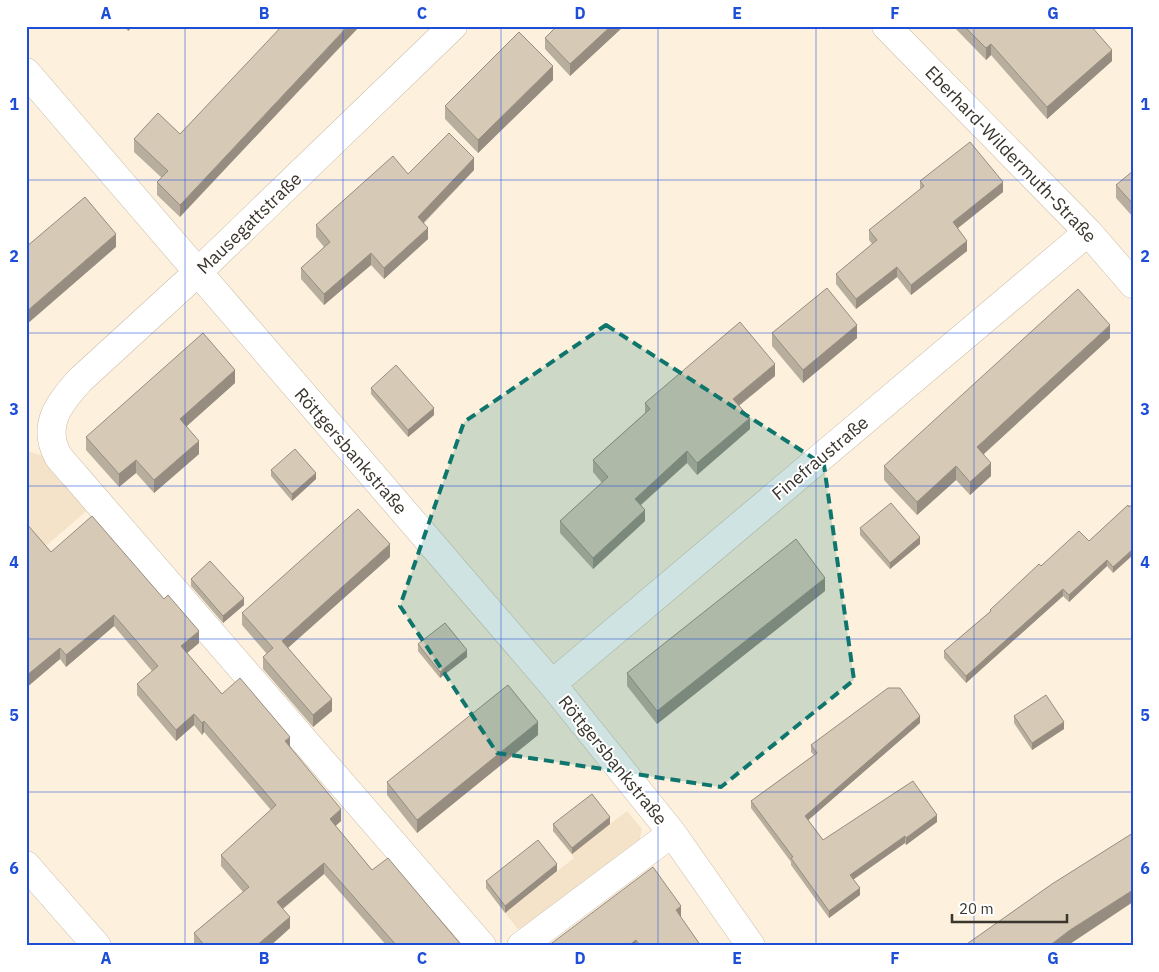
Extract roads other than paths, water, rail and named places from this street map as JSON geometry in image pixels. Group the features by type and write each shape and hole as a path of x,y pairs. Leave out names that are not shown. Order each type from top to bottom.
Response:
{"street":[{"name":"Mausegattstraße","path":"453,26 198,272 80,380 56,410 51,436 58,456 482,946"},
{"name":"Eberhard-Wildermuth-Straße","path":"886,26 1088,232 1133,284"},
{"name":"Röttgersbankstraße","path":"26,72 552,684 672,833 751,946"},
{"name":"Finefraustraße","path":"552,684 1088,232"},
{"name":"Röttgersbankstraße","path":"521,946 672,833"},
{"path":"26,865 96,946"}]}
